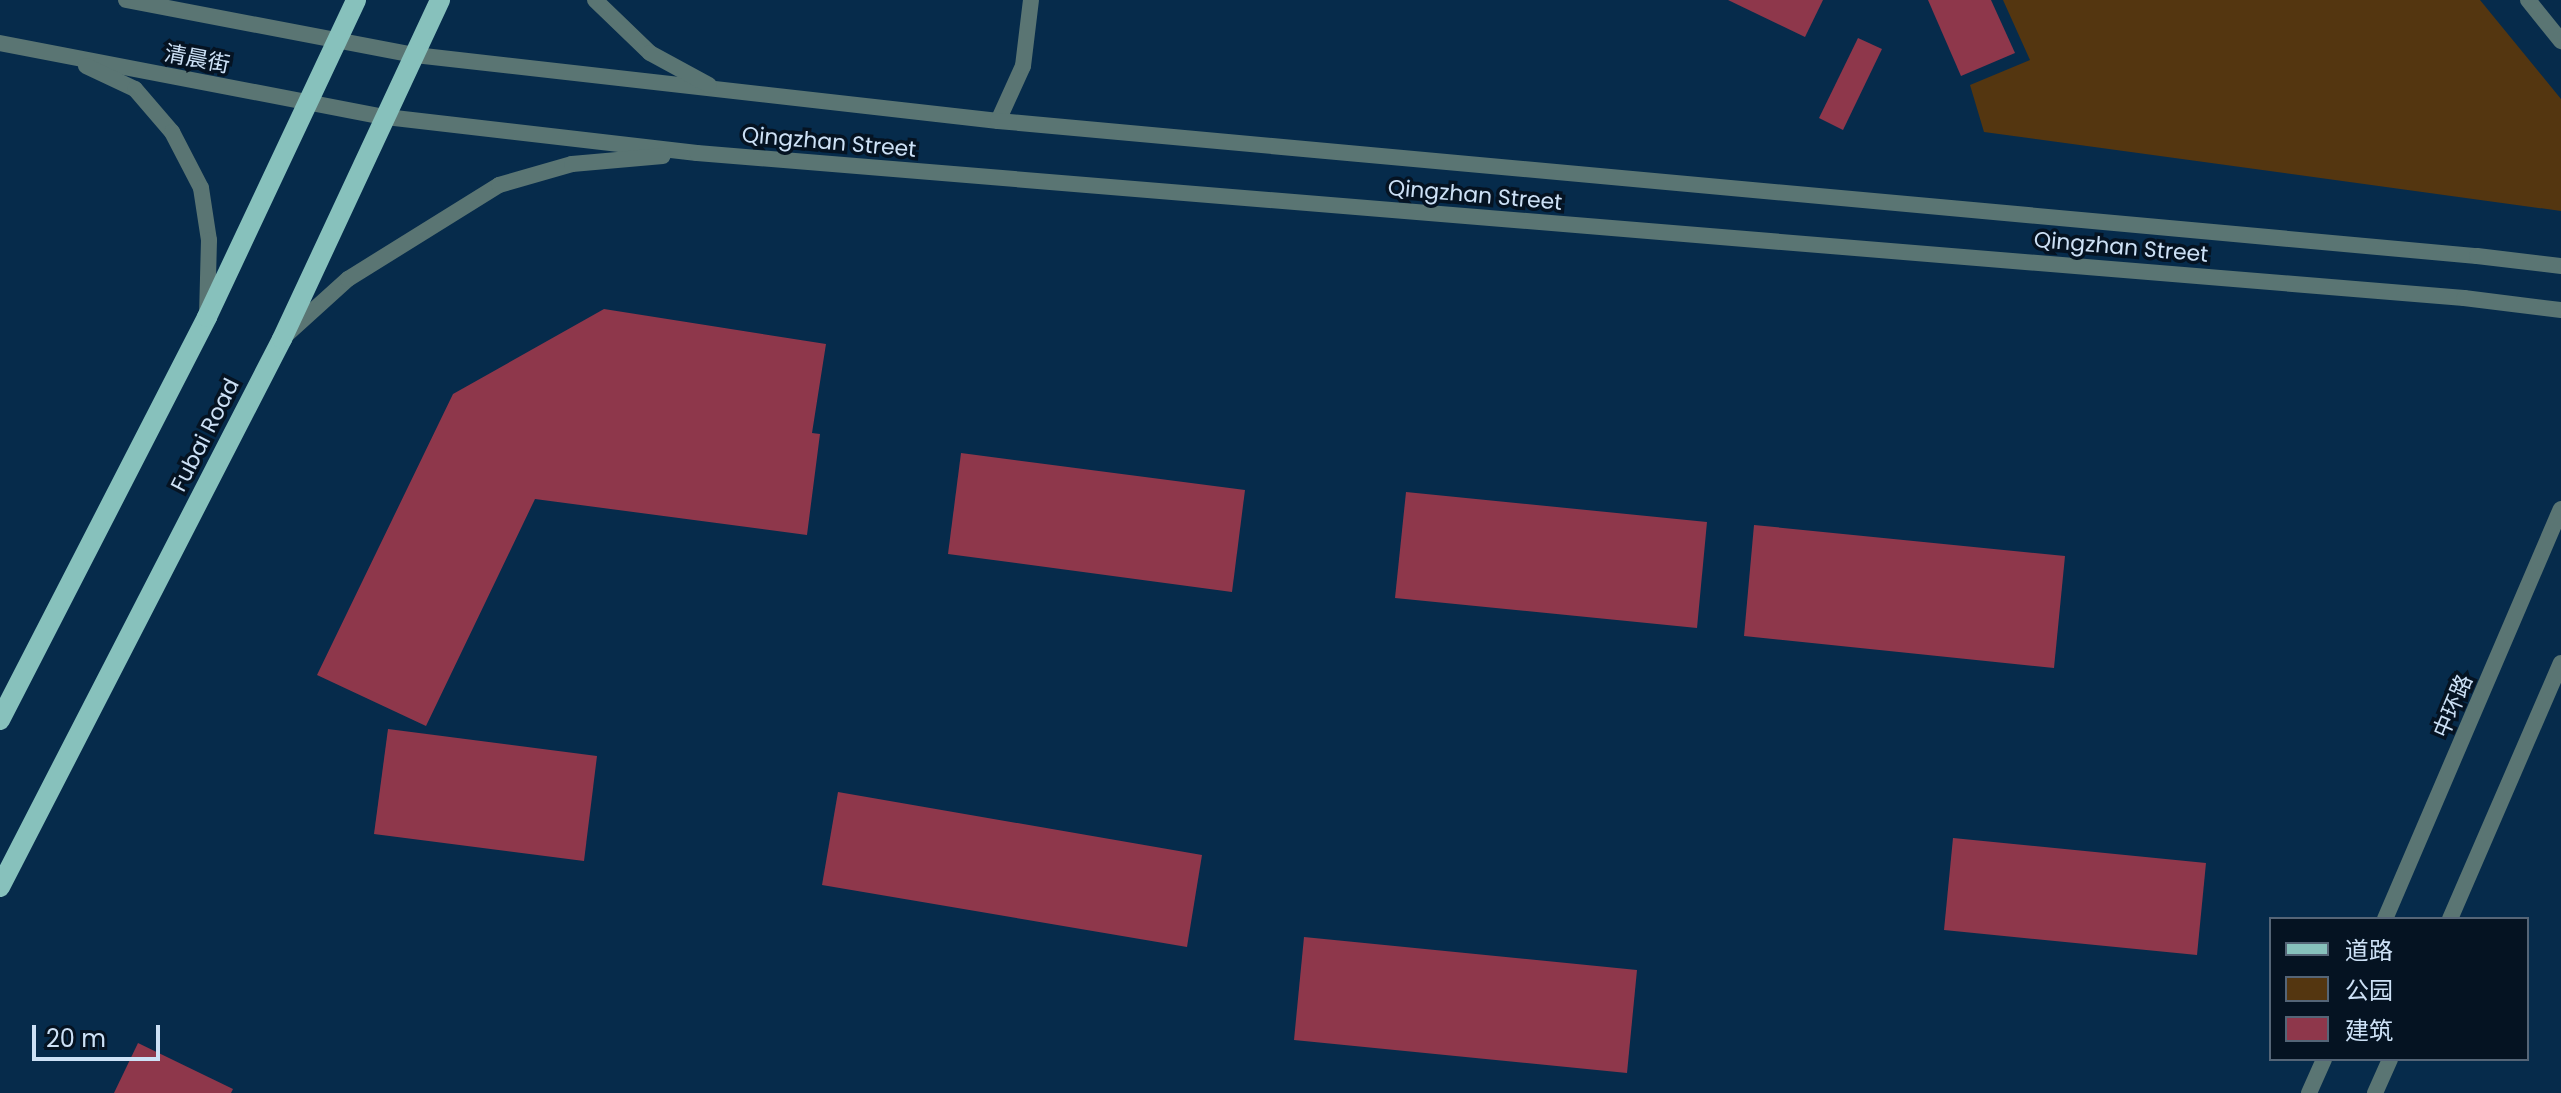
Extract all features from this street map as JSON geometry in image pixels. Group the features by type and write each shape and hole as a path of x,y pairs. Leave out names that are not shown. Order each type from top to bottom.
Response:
{"main road":[{"path":"0,720 207,317 356,0"},
{"name":"Fubai Road","path":"0,887 282,339 440,0"}],"street":[{"name":"清晨街","path":"126,0 415,55"},
{"path":"595,0 650,53 717,90"},
{"path":"998,121 1023,66 1031,0"},
{"path":"2528,0 2561,41"},
{"name":"清晨街","path":"0,43 386,117"},
{"path":"63,55 135,89 172,132 201,188 209,240 207,317"},
{"name":"Qingzhan Street","path":"415,55 998,121 2561,266"},
{"name":"Qingzhan Street","path":"386,117 697,153 2448,296 2561,310"},
{"path":"282,339 348,279 499,185 572,164 697,153"},
{"name":"中环路","path":"2386,917 2561,509"},
{"path":"2451,917 2561,663"},
{"path":"2309,1093 2323,1061"},
{"path":"2375,1093 2389,1061"}],"green space":[{"path":"2003,0 2480,0 2561,99 2561,211 1984,132 1970,85 2030,60"}],"building":[{"path":"1728,0 1823,0 1805,37"},
{"path":"1928,0 1991,0 2015,53 1961,76"},
{"path":"1858,38 1882,49 1843,130 1819,118"},
{"path":"604,309 826,344 812,433 820,434 807,535 535,499 426,726 317,675 453,394"},
{"path":"961,453 1245,490 1232,592 948,554"},
{"path":"1406,492 1707,522 1697,628 1395,598"},
{"path":"1754,525 2065,556 2054,668 1744,636"},
{"path":"388,729 597,756 584,861 374,834"},
{"path":"838,792 1202,855 1187,947 822,885"},
{"path":"1953,838 2206,863 2197,955 1944,930"},
{"path":"1304,937 1637,970 1627,1073 1294,1040"},
{"path":"138,1043 233,1089 231,1093 114,1093"}]}
